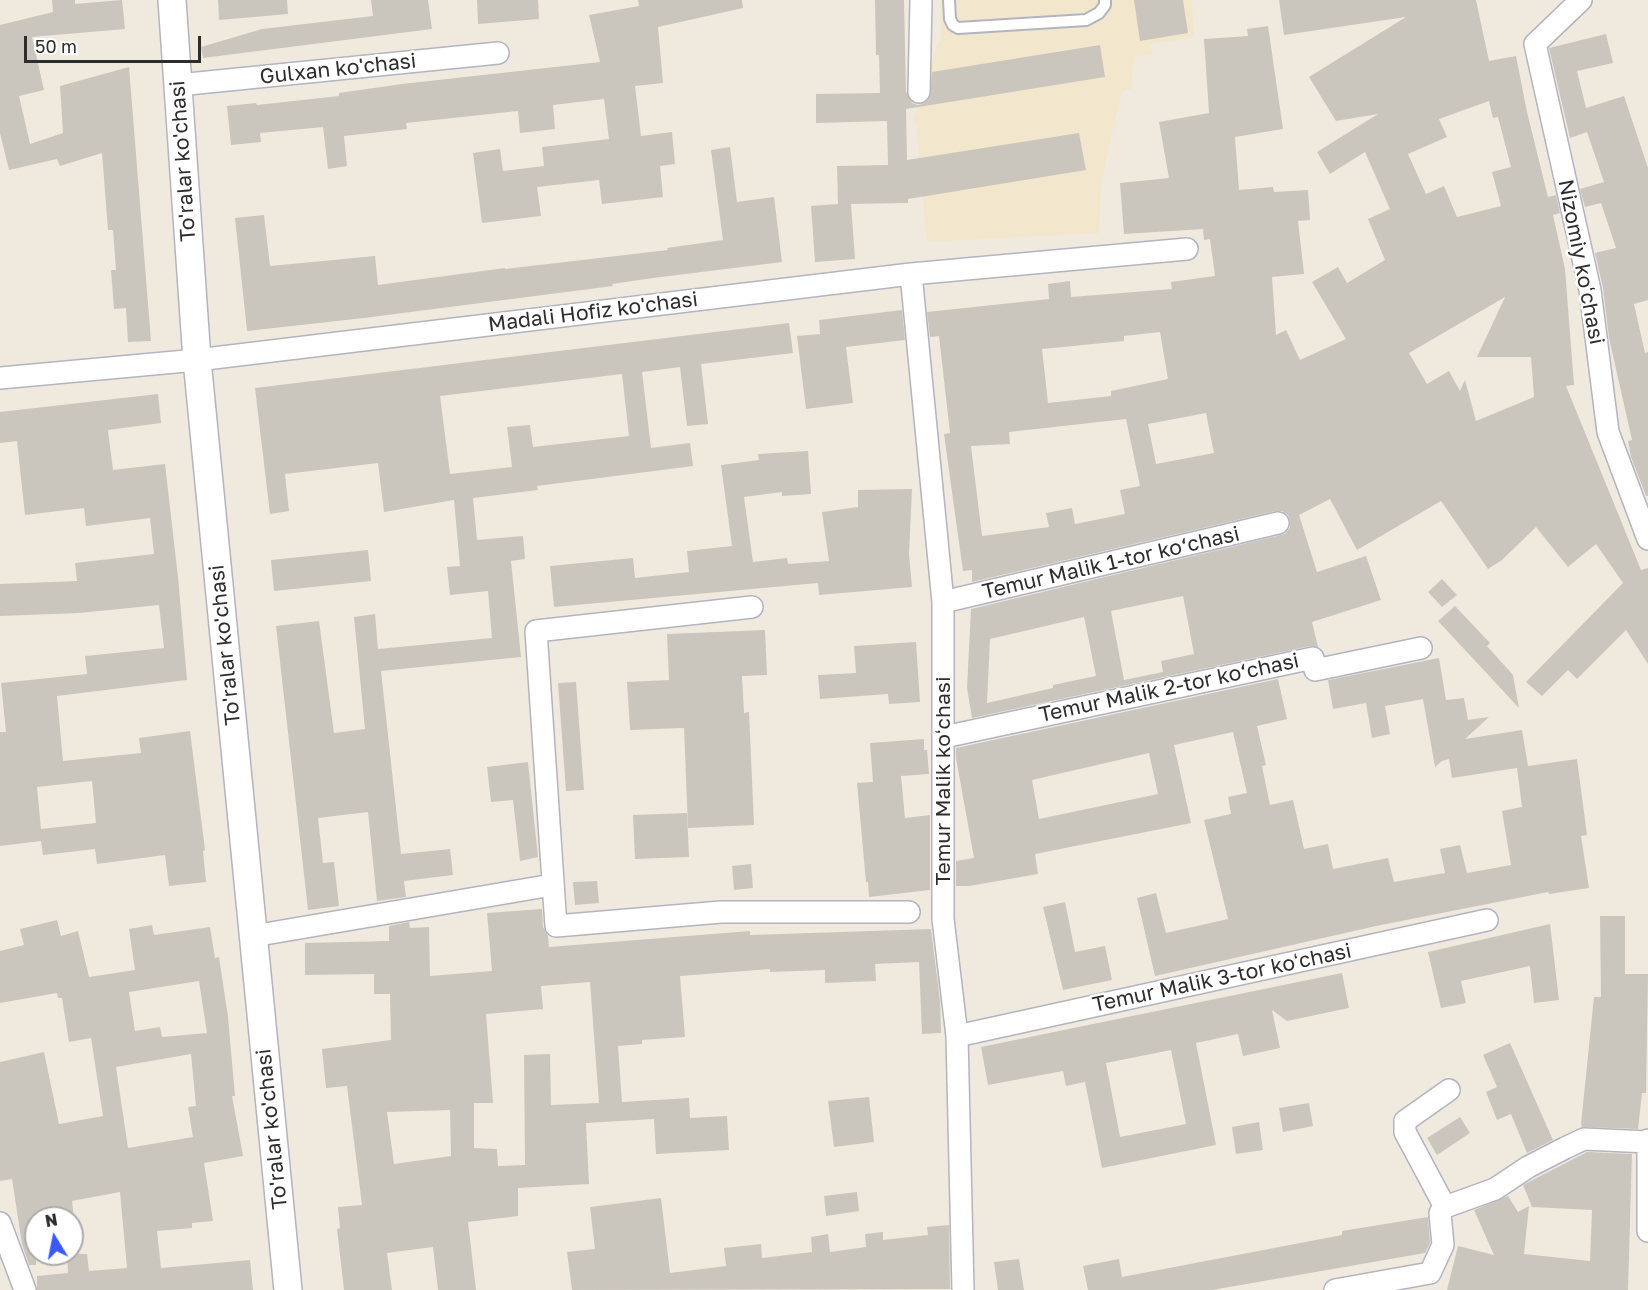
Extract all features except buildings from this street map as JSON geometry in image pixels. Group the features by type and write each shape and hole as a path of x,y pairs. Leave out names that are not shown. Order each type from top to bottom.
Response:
{"street":[{"name":"To'ralar ko'chasi","path":"172,0 196,360 288,1290"},
{"path":"919,92 921,0"},
{"name":"Nizomiy koʻchasi","path":"1581,0 1535,44 1590,290 1608,432 1648,539"},
{"name":"Gulxan ko'chasi","path":"178,85 498,53"},
{"name":"Madali Hofiz ko'chasi","path":"0,378 196,360 911,274 1187,249"},
{"name":"Temur Malik koʻchasi","path":"911,274 943,602 943,919 957,1036 963,1290"},
{"name":"Temur Malik 1-tor ko‘chasi","path":"943,602 1278,523"},
{"path":"752,607 536,631 556,926 721,912 909,912"},
{"name":"Temur Malik 2-tor ko‘chasi","path":"944,736 1313,658 1316,670 1421,648"},
{"path":"253,936 552,885"},
{"name":"Temur Malik 3-tor koʻchasi","path":"957,1036 1488,920"},
{"path":"1445,1207 1405,1132 1406,1121 1449,1090"},
{"path":"1335,1290 1430,1273 1443,1245 1440,1213 1445,1207 1495,1189 1528,1167 1584,1139 1648,1142 1648,1230"},
{"path":"0,1223 25,1290"}],"lane":[{"path":"949,0 950,19 958,28 1086,20 1099,13 1105,5 1105,0"}],"shaded area":[{"path":"940,0 1192,0 1194,37 1151,44 1152,55 1134,56 1131,89 1122,91 1101,184 1099,233 927,242 916,123 913,121 938,42 941,42"}]}
